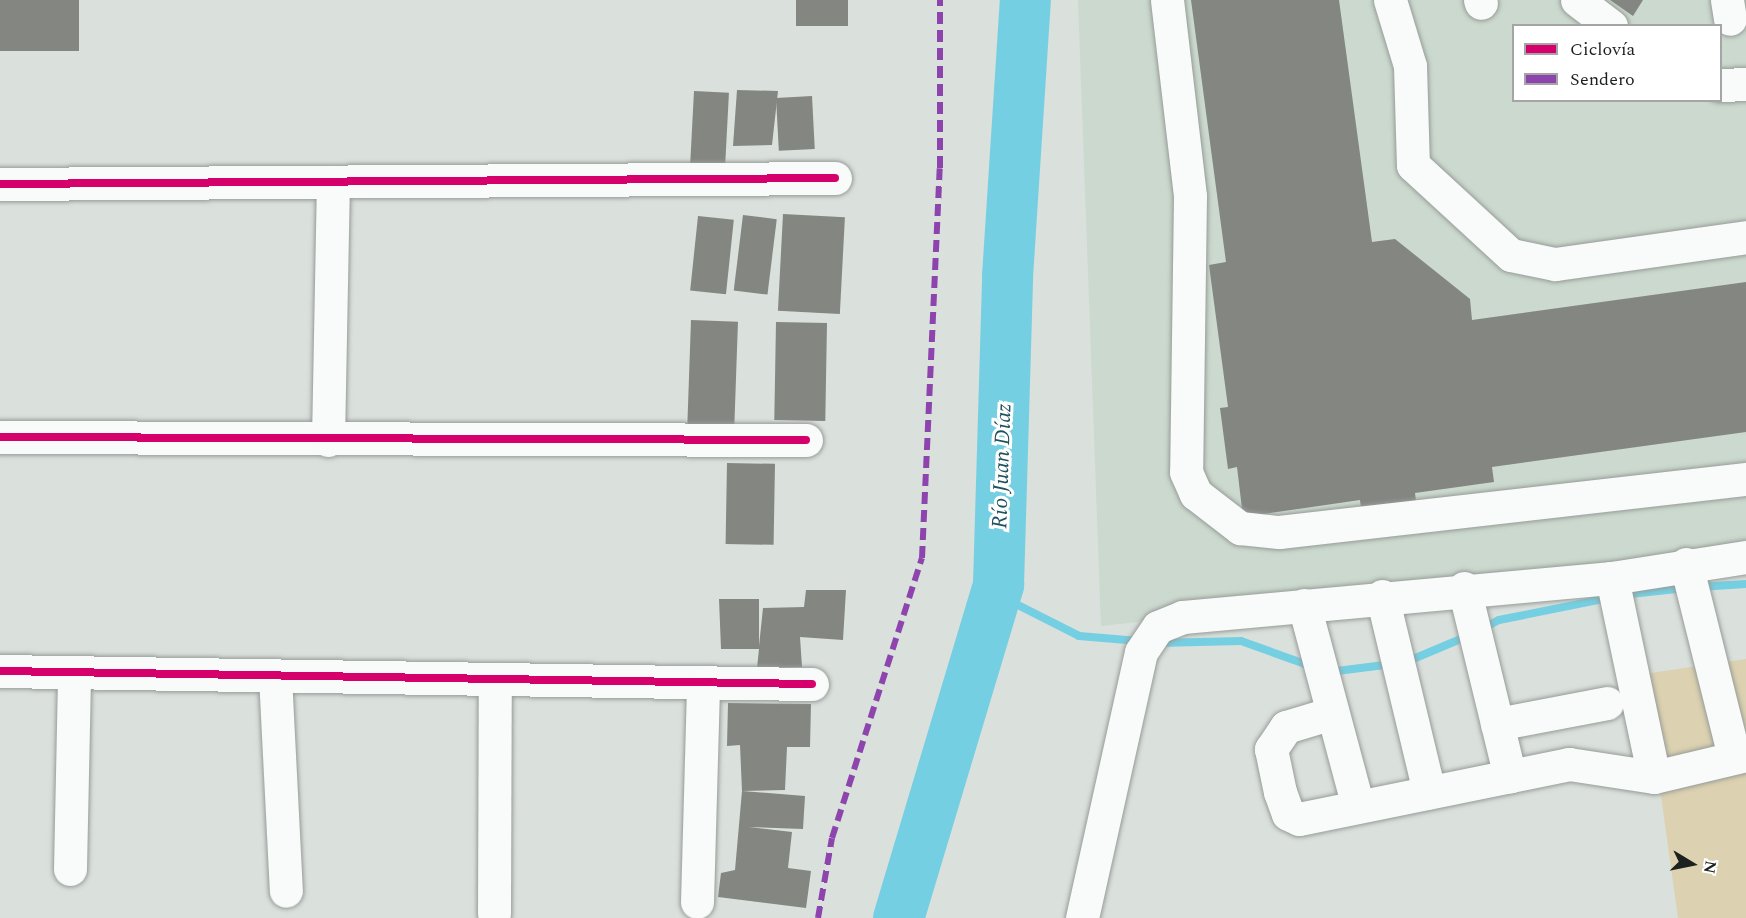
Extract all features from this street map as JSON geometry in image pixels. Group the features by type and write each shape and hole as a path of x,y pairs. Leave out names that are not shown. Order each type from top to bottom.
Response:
{"street":[{"path":"1167,0 1190,196 1186,472 1196,494 1240,528 1279,532 1746,479"},
{"path":"1390,0 1417,71 1413,165 1511,255 1555,264 1746,237"},
{"path":"1577,0 1607,24"},
{"path":"1722,85 1746,84"},
{"path":"0,184 835,178"},
{"path":"328,440 333,182"},
{"path":"0,437 806,440"},
{"path":"1082,918 1147,638 1158,627 1183,617 1464,588 1612,578 1686,564 1746,557"},
{"path":"1329,714 1286,727 1276,737 1274,774 1288,814 1299,819 1569,764 1654,777 1740,756 1686,564"},
{"path":"1612,578 1654,777"},
{"path":"1464,588 1510,776"},
{"path":"1382,596 1429,792"},
{"path":"1304,605 1329,714 1358,806"},
{"path":"0,671 812,684"},
{"path":"70,869 74,672"},
{"path":"275,676 286,891"},
{"path":"494,913 495,679"},
{"path":"697,902 703,683"},
{"path":"1497,724 1607,704"}],"shaded area":[{"path":"1078,0 1746,0 1746,556 1101,626"},
{"path":"1746,659 1746,918 1678,918 1644,674"}],"building":[{"path":"0,0 79,0 79,51 0,51"},
{"path":"796,0 848,0 848,26 796,26"},
{"path":"1191,0 1339,0 1372,242 1395,239 1470,299 1472,320 1746,282 1746,432 1492,467 1494,482 1415,493 1416,501 1361,508 1360,500 1243,517 1237,467 1228,469 1220,408 1228,407 1209,265 1226,262"},
{"path":"1610,0 1643,0 1633,16"},
{"path":"737,90 778,91 772,145 733,146"},
{"path":"694,91 729,93 725,171 690,169"},
{"path":"812,96 815,149 779,151 776,98"},
{"path":"783,214 845,217 840,314 778,311"},
{"path":"743,215 777,219 767,295 734,290"},
{"path":"698,216 734,220 726,294 690,291"},
{"path":"691,320 738,322 734,435 687,433"},
{"path":"776,322 827,323 825,421 774,420"},
{"path":"727,463 775,464 774,545 726,544"},
{"path":"806,590 846,590 843,640 800,637 802,667 757,668 759,649 721,649 719,599 759,599 759,646 763,608 804,607"},
{"path":"728,703 811,704 810,747 787,747 785,790 742,791 740,745 727,746"},
{"path":"742,791 805,796 803,829 749,827 792,832 788,868 811,871 806,908 718,897 721,873 735,870"}],"waterway":[{"name":"Río Juan Díaz","path":"898,918 998,584 1007,276 1025,0"},
{"path":"1699,587 1746,584"},
{"path":"1621,595 1686,588"},
{"path":"996,594 1079,636 1139,641"},
{"path":"1482,629 1499,620 1608,598"},
{"path":"1406,662 1468,636"},
{"path":"1157,643 1241,641 1311,666"},
{"path":"1329,672 1393,664"}],"marked path":[{"path":"818,918 832,838 922,558 940,168 940,0"}],"cycle path":[{"path":"0,184 835,178"},
{"path":"0,437 806,440"},
{"path":"0,671 812,684"}]}
